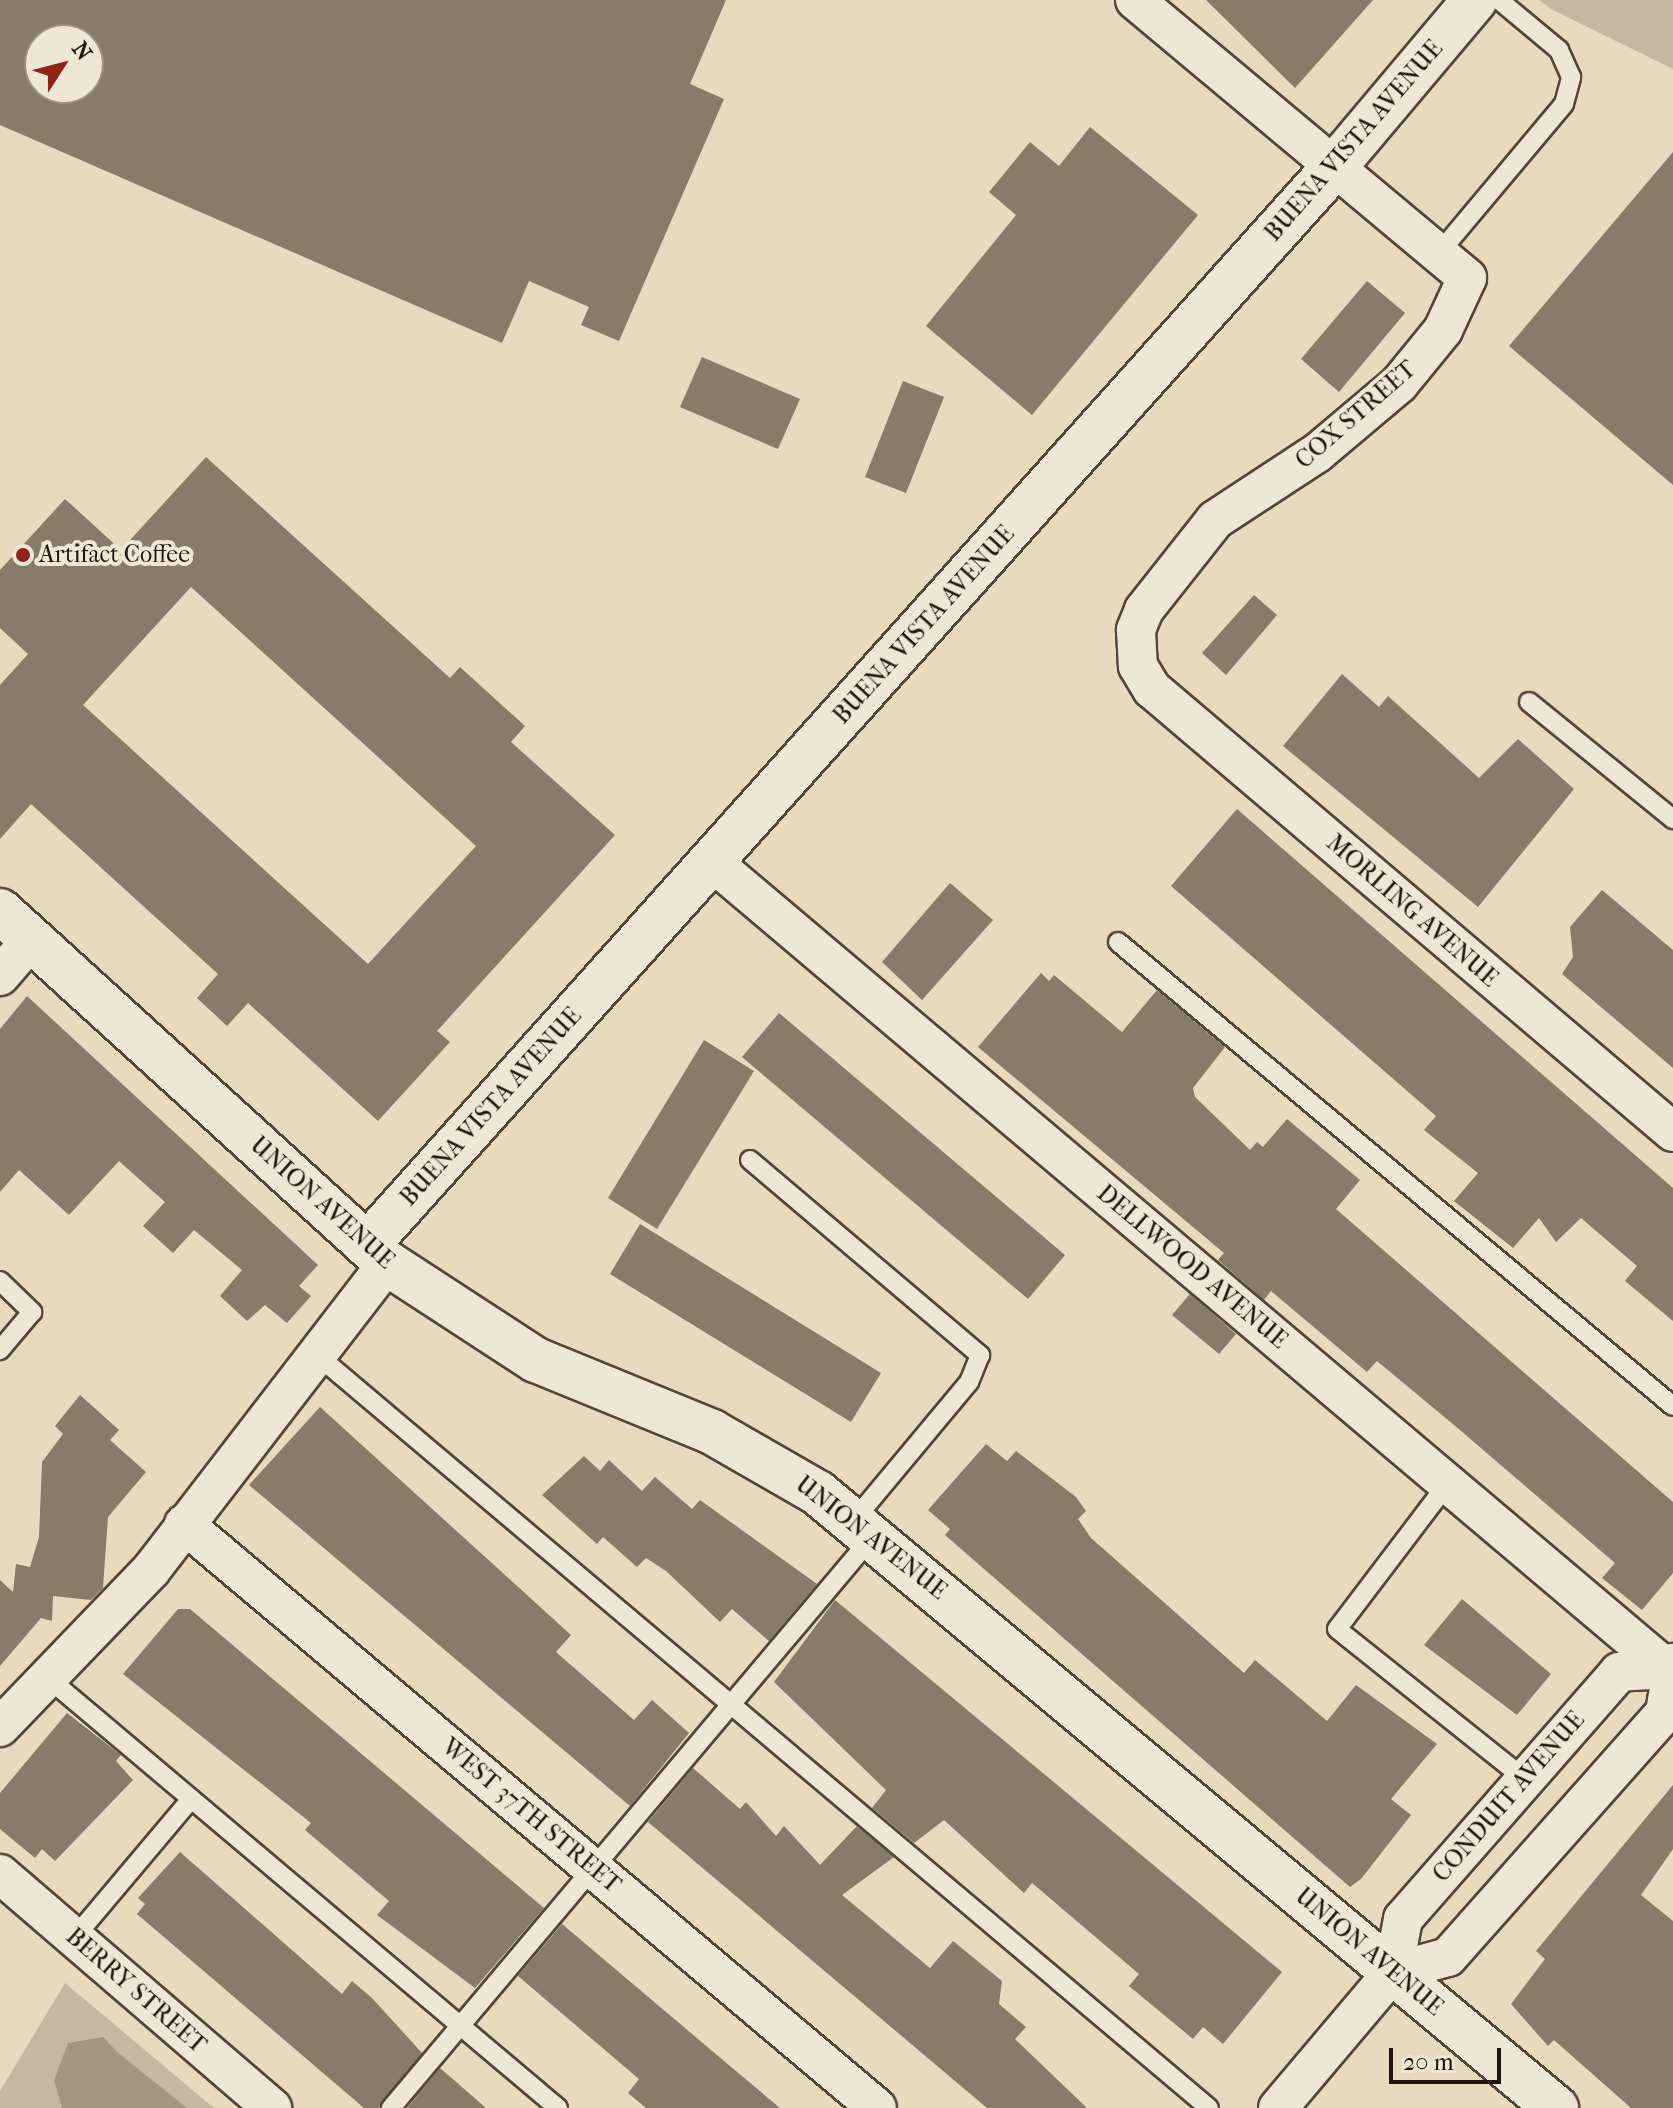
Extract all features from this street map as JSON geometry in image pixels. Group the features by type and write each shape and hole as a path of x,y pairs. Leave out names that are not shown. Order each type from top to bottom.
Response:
{"street":[{"name":"COX STREET","path":"1135,0 1467,278 1461,302 1415,367 1317,453 1215,520 1144,610 1136,630 1138,666 1152,689"},
{"name":"BUENA VISTA AVENUE","path":"0,1727 110,1617 317,1355 377,1254 711,861 1335,166 1475,0"},
{"name":"MORLING AVENUE","path":"1152,689 1673,1132"},
{"name":"DELLWOOD AVENUE","path":"711,861 1671,1669"},
{"name":"UNION AVENUE","path":"16,925 377,1254 536,1360 712,1432 864,1528 1556,2108"},
{"path":"0,976 16,925"},
{"name":"WEST 37TH STREET","path":"184,1524 877,2108"},
{"path":"1393,1972 1448,1957 1665,1713 1671,1669"},
{"name":"CONDUIT AVENUE","path":"1278,2108 1393,1972 1403,1919 1619,1672 1671,1669"},
{"name":"BERRY STREET","path":"0,1874 272,2108"}],"lane":[{"path":"1439,253 1564,104 1571,77 1559,50 1499,0"},
{"path":"1529,702 1673,819"},
{"path":"1118,942 1673,1406"},
{"path":"391,2108 732,1709 969,1382 980,1355 750,1160"},
{"path":"0,1281 32,1312 0,1350"},
{"path":"317,1355 732,1709 1209,2108"},
{"path":"1448,1483 1337,1629 1525,1779"},
{"path":"48,1678 558,2108"},
{"path":"74,1938 191,1799"}],"shaded area":[{"path":"1539,0 1673,0 1673,69 1553,10"},
{"path":"65,1983 214,2108 0,2108 0,2091"},
{"path":"103,2037 117,2052 187,2108 62,2108 54,2080 68,2043"}],"building":[{"path":"0,0 726,0 690,84 724,99 619,341 581,325 589,307 529,281 502,343 0,125"},
{"path":"1206,0 1373,0 1295,88"},
{"path":"1090,127 1198,215 1032,415 926,326 1016,215 989,192 1030,142 1059,166"},
{"path":"1673,152 1673,485 1509,346"},
{"path":"1367,281 1405,313 1339,392 1301,359"},
{"path":"702,357 800,399 778,449 680,407"},
{"path":"903,381 944,397 906,493 865,477"},
{"path":"206,457 450,678 460,667 525,726 511,742 615,835 437,1031 450,1042 378,1121 248,1003 227,1026 197,998 218,974 31,804 0,839 0,685 28,654 0,628 0,570 65,499 121,550","holes":["191,587 476,846 368,964 83,705"]},
{"path":"1254,595 1277,615 1226,675 1202,653"},
{"path":"1342,674 1379,707 1388,696 1479,778 1518,739 1574,789 1478,907 1283,746"},
{"path":"1237,809 1673,1188 1673,1321 1625,1281 1637,1266 1581,1218 1556,1242 1539,1218 1513,1248 1454,1201 1478,1173 1424,1130 1436,1116 1171,886"},
{"path":"950,883 993,920 922,1000 882,962"},
{"path":"1602,890 1673,950 1673,1068 1562,974 1573,957 1570,927"},
{"path":"1041,973 1049,981 1054,975 1122,1032 1157,990 1225,1047 1193,1088 1195,1097 1250,1150 1257,1142 1263,1147 1287,1119 1360,1180 1336,1209 1673,1502 1673,1573 1642,1610 1602,1578 1615,1563 1460,1430 1377,1361 1367,1372 1271,1291 1264,1300 1218,1260 1224,1253 978,1047"},
{"path":"27,996 318,1265 299,1286 311,1296 287,1323 265,1305 247,1321 220,1296 242,1270 194,1230 173,1253 143,1226 165,1202 119,1161 69,1215 19,1170 0,1192 0,1029"},
{"path":"779,1013 1065,1255 1028,1299 742,1057"},
{"path":"704,1040 754,1071 657,1229 608,1198"},
{"path":"640,1224 881,1373 851,1422 610,1274"},
{"path":"1190,1294 1236,1334 1219,1354 1172,1315"},
{"path":"80,1395 119,1430 110,1440 146,1472 108,1517 103,1588 91,1600 53,1596 52,1621 41,1618 0,1666 0,1580 13,1592 16,1564 30,1567 39,1537 42,1462 63,1434 55,1426"},
{"path":"320,1407 571,1635 556,1652 634,1720 652,1700 689,1733 630,1806 249,1485"},
{"path":"986,1444 1007,1461 1016,1451 1076,1497 1086,1511 1078,1519 1091,1538 1244,1673 1255,1660 1327,1721 1356,1685 1437,1744 1391,1799 1411,1815 1361,1879 1350,1887 945,1535 950,1529 928,1510"},
{"path":"584,1456 600,1471 609,1460 642,1491 655,1477 692,1509 700,1500 817,1584 769,1641 732,1609 720,1622 666,1571 646,1558 637,1567 603,1537 597,1544 542,1495"},
{"path":"1462,1599 1551,1674 1517,1715 1424,1645"},
{"path":"835,1600 1282,1972 1223,2044 1203,2027 1193,2039 1129,1986 1139,1974 1032,1883 1024,1893 944,1820 914,1843 872,1808 886,1790 774,1682"},
{"path":"178,1609 190,1609 544,1908 475,1988 377,1915 389,1901 305,1830 311,1823 123,1674"},
{"path":"67,1713 121,1755 116,1761 133,1780 55,1861 42,1849 35,1858 0,1829 0,1793"},
{"path":"693,1768 740,1809 746,1802 776,1836 784,1826 820,1865 857,1826 894,1857 842,1895 930,1968 953,1941 1002,1981 999,2004 1026,2027 1015,2039 1087,2108 987,2108 648,1822"},
{"path":"1673,1785 1673,1849 1641,1895 1673,1921 1673,2108 1631,2108 1554,2040 1548,2046 1511,2004 1545,1959 1536,1951"},
{"path":"180,1852 342,1994 352,1981 372,1998 422,2053 379,2108 364,2108 137,1914 145,1904 138,1898"},
{"path":"562,1924 780,2108 646,2108 628,2093 639,2079 518,1976"},
{"path":"440,2068 455,2081 486,2108 407,2108"}],"place":[{"name":"Artifact Coffee","path":"23,555"}]}
